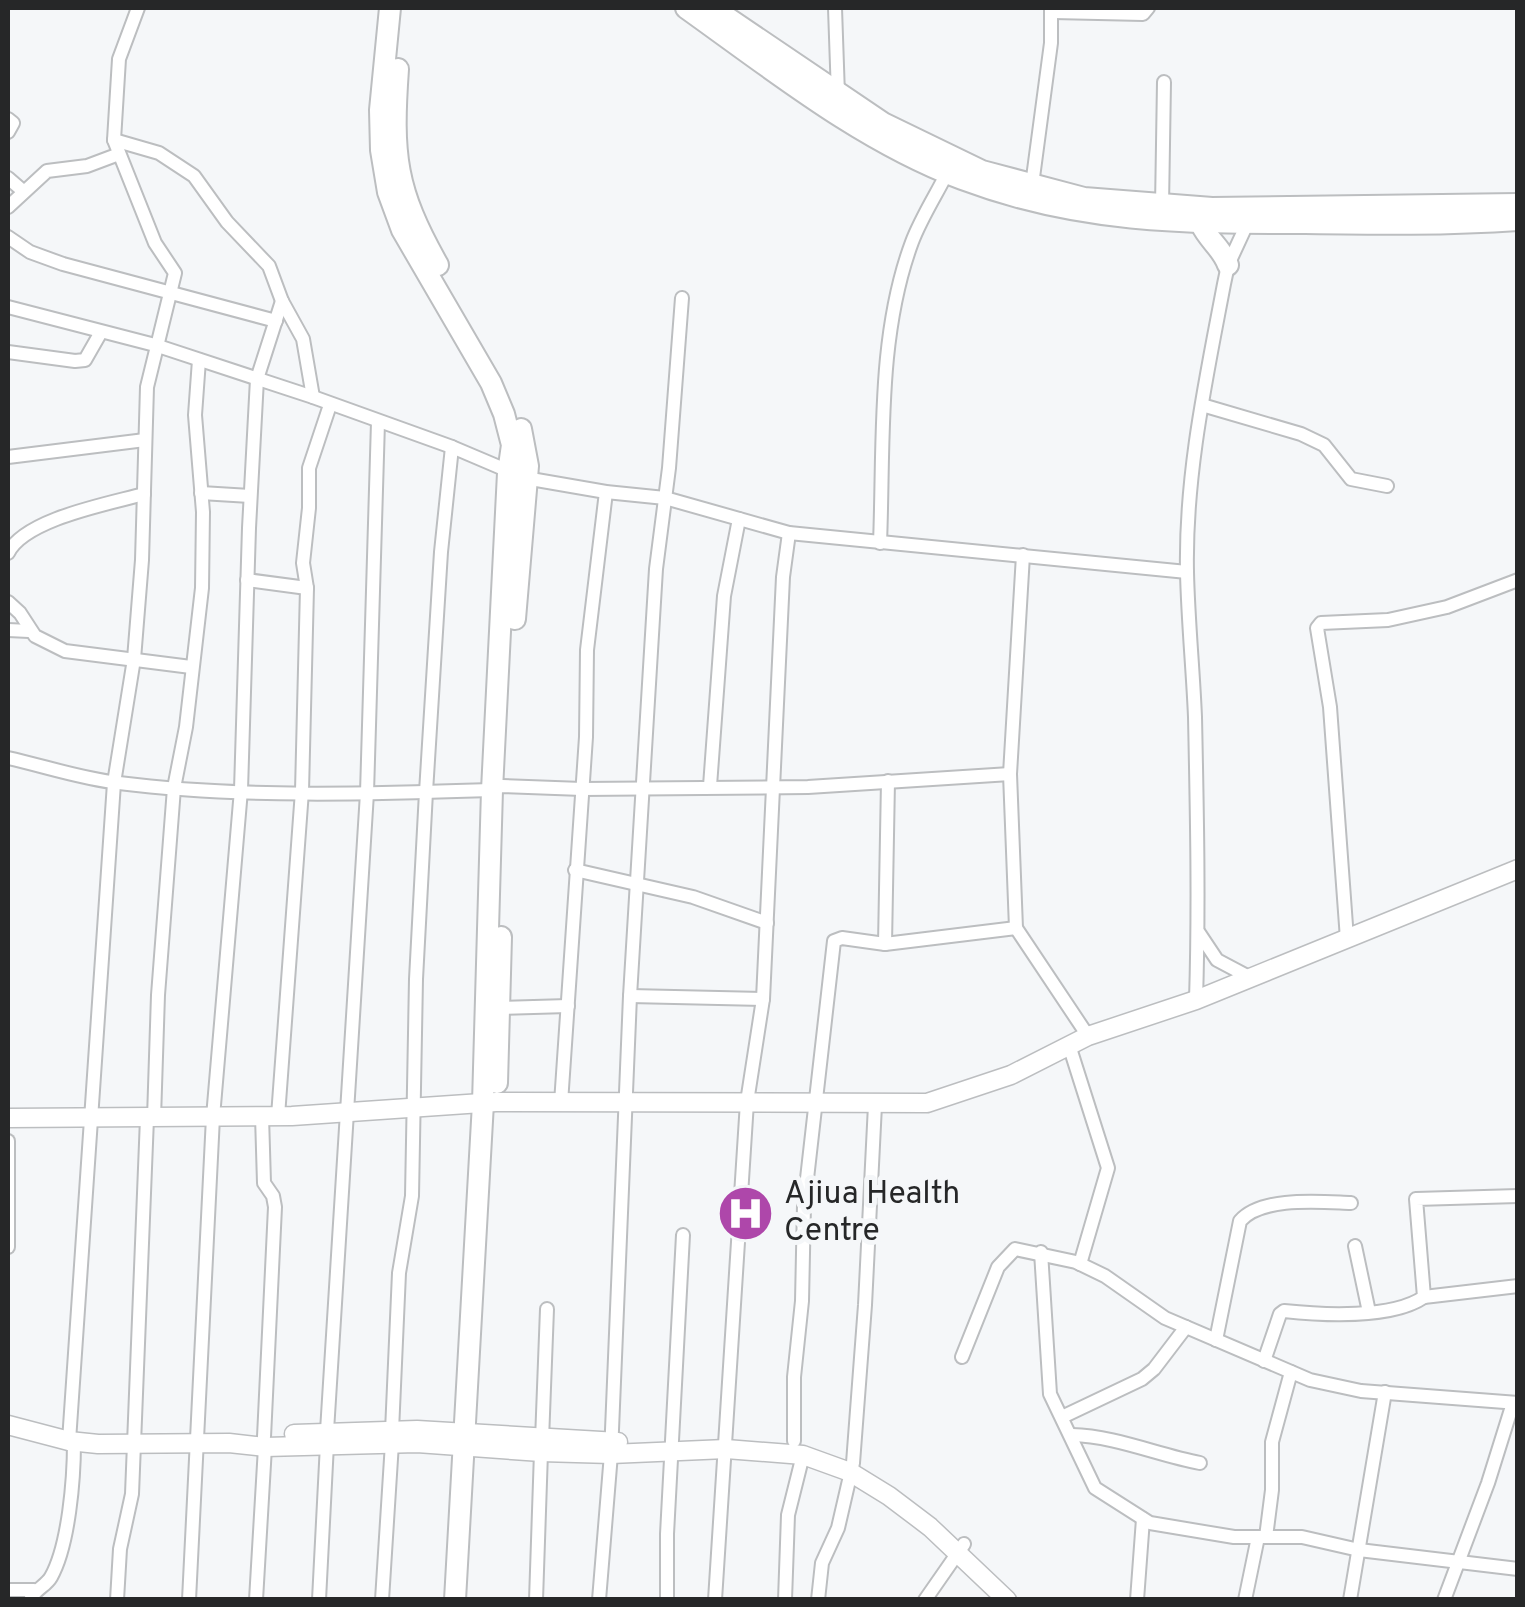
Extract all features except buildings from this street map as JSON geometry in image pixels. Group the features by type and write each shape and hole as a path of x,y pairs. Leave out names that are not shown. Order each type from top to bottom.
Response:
{"main road":[{"path":"390,8 380,110 388,192 402,230 491,383 504,414 516,476 497,788 490,1103 470,1441 455,1600"},
{"path":"403,8 395,111 401,186 414,223 503,380 528,466 516,476"},
{"path":"686,8 871,135 990,189 1081,214 1202,224 1455,224 1518,220"},
{"path":"713,8 883,123 982,172 1084,198 1162,206 1395,208 1518,204"},
{"path":"1202,224 1228,265"},
{"path":"490,1103 501,1008 497,788"},
{"path":"8,1118 270,1116 490,1103 928,1104 1010,1076 1088,1036 1196,1000 1518,869"},
{"path":"8,1424 72,1442 135,1444 392,1437 612,1448 726,1444 798,1448 851,1468 961,1548 1021,1600"},
{"path":"468,1600 470,1441"},
{"path":"961,1548 1007,1600"}],"street":[{"path":"8,1590 32,1595 50,1579 74,1494 72,1442 90,1118 114,783 134,659 142,560 147,386 175,269 164,260 117,147 118,59 138,8"},
{"path":"835,8 838,94"},
{"path":"1032,185 1052,10 1143,14 1148,8"},
{"path":"1162,206 1164,82"},
{"path":"8,120 13,123 8,132"},
{"path":"8,207 47,171 87,166 117,147 158,153 194,176 227,222 269,266 282,302 303,338 313,397"},
{"path":"880,543 892,315 912,242 947,172"},
{"path":"8,178 22,191"},
{"path":"1196,1000 1195,720 1187,572 1193,474 1228,265 1247,224"},
{"path":"8,238 30,252 63,264 276,321"},
{"path":"599,1600 612,1448 630,996 656,568 682,298"},
{"path":"189,1600 212,1117 241,790 257,379 282,302"},
{"path":"8,307 156,346 313,397 452,447 516,476 665,498 789,533 1187,572"},
{"path":"8,352 76,362 91,354 101,332"},
{"path":"117,1600 120,1549 132,1494 158,995 174,788 186,727 202,588 195,416 199,360"},
{"path":"256,1600 275,1207 264,1184 302,791 307,588 303,563 309,508 308,468 330,405"},
{"path":"1202,406 1301,434 1324,445 1351,479 1387,486"},
{"path":"319,1600 367,793 378,422"},
{"path":"8,456 144,440"},
{"path":"382,1600 399,1273 412,1196 426,792 441,552 452,447"},
{"path":"561,1103 587,650 606,492"},
{"path":"200,493 250,496"},
{"path":"8,553 15,541 48,522 144,494"},
{"path":"710,786 724,596 739,519"},
{"path":"715,1600 747,1102 763,999 783,577 789,533"},
{"path":"1022,556 1010,774 1016,928 1088,1036"},
{"path":"247,580 307,588"},
{"path":"1347,940 1330,707 1317,628 1321,623 1388,620 1447,608 1518,580"},
{"path":"8,602 20,613 29,631 44,643 65,650 191,667"},
{"path":"8,630 29,631"},
{"path":"8,758 114,783 367,793 497,788 775,787 1010,774"},
{"path":"885,944 888,781"},
{"path":"575,870 694,896 768,923"},
{"path":"785,1600 788,1515 798,1448 794,1377 802,1301 804,1205 834,941 842,938 885,944 1016,928"},
{"path":"1198,930 1217,960 1251,978"},
{"path":"630,996 763,999"},
{"path":"501,1008 568,1006"},
{"path":"1069,1044 1108,1168 1080,1264"},
{"path":"818,1600 822,1563 838,1528 851,1468 865,1305 875,1105"},
{"path":"8,1141 8,1247"},
{"path":"1424,1297 1416,1199 1518,1196"},
{"path":"1216,1340 1244,1216 1259,1209 1300,1202 1351,1203"},
{"path":"667,1600 683,1235"},
{"path":"1356,1246 1369,1312"},
{"path":"962,1357 1004,1257 1015,1249 1080,1264 1104,1276 1150,1310 1264,1361 1336,1386 1515,1403 1444,1600"},
{"path":"1041,1252 1050,1394 1095,1488 1143,1520 1234,1536 1302,1537 1359,1550 1518,1569"},
{"path":"1264,1361 1282,1312 1348,1315 1408,1305 1424,1297 1518,1286"},
{"path":"536,1600 547,1309"},
{"path":"1062,1417 1142,1379 1186,1327"},
{"path":"1245,1600 1272,1490 1272,1442 1291,1372"},
{"path":"1350,1600 1385,1392"},
{"path":"1072,1435 1095,1436 1200,1463"},
{"path":"1137,1600 1143,1520"},
{"path":"924,1600 961,1548"}],"place":[{"name":"Ajiua Health Centre","path":"745,1213"}]}
